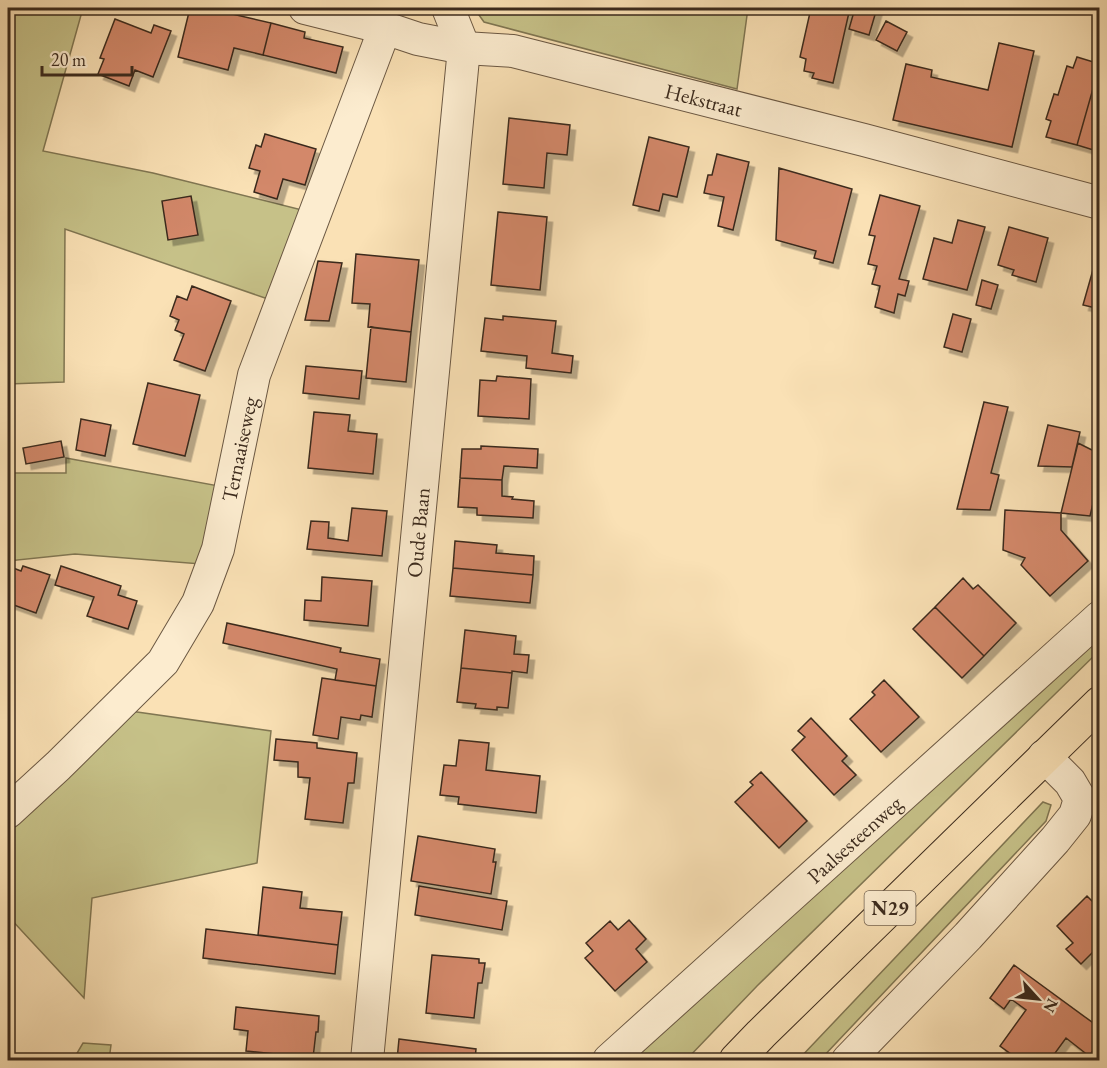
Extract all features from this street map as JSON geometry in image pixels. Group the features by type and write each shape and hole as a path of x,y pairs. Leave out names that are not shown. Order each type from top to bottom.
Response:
{"main road":[{"name":"N29","path":"736,1060 1100,703"}],"street":[{"name":"Hekstraat","path":"304,8 385,28 418,39 464,48 513,51 864,140 1100,203"},
{"name":"Oude Baan","path":"367,1060 464,48 448,8"},
{"name":"Ternaaiseweg","path":"11,798 58,766 163,662 198,603 218,549 254,375 385,28"},
{"name":"Paalsesteenweg","path":"609,1060 1100,617"},
{"path":"848,1060 968,936 1075,815 1080,799 1070,783 1044,756"}],"shaded area":[{"path":"8,8 83,8 43,151 153,173 302,210 268,299 65,229 64,382 8,384"},
{"path":"474,8 748,8 737,89 484,22"},
{"path":"66,458 219,486 201,564 75,554 8,561 8,473 66,473"},
{"path":"1099,631 1099,651 757,986 686,1060 626,1060"},
{"path":"130,711 271,731 257,863 92,898 84,998 8,916 8,830"},
{"path":"1043,802 1051,805 1046,821 820,1060 798,1060"},
{"path":"83,1043 111,1045 109,1060 73,1060"}],"building":[{"path":"190,8 206,8 271,23 263,55 234,48 228,70 178,57"},
{"path":"811,8 850,8 833,83 812,78 814,73 804,71 806,59 800,57"},
{"path":"855,8 877,8 869,35 849,29"},
{"path":"115,19 151,33 154,25 171,31 153,77 135,70 129,86 98,74 104,59 100,58"},
{"path":"886,21 907,32 897,51 876,40"},
{"path":"271,23 305,32 304,38 343,47 336,73 263,55"},
{"path":"999,43 1034,51 1012,147 893,120 906,64 932,70 931,77 988,90"},
{"path":"1077,57 1100,64 1077,145 1046,137 1051,121 1046,119 1054,94 1058,95 1067,66 1073,68"},
{"path":"1100,64 1100,152 1077,145"},
{"path":"509,118 570,125 567,155 547,153 544,188 503,184"},
{"path":"265,134 316,149 305,185 283,179 277,199 254,192 260,171 249,168 256,145 261,147"},
{"path":"649,137 689,147 677,197 663,194 659,211 633,205"},
{"path":"717,154 749,162 733,230 718,226 724,197 704,193 708,175 712,175"},
{"path":"779,168 852,189 833,263 814,258 816,251 776,240"},
{"path":"880,195 920,206 899,279 909,281 905,296 898,294 894,313 875,307 880,286 872,284 877,266 868,264 875,236 869,235"},
{"path":"191,196 198,235 168,240 162,201"},
{"path":"498,212 547,217 540,290 491,285"},
{"path":"958,220 985,227 967,290 923,279 934,238 952,243"},
{"path":"1009,227 1048,238 1036,282 1012,275 1014,270 998,265"},
{"path":"1100,245 1100,309 1083,305"},
{"path":"356,254 419,260 411,332 368,327 370,304 352,303"},
{"path":"318,261 342,263 329,321 305,320"},
{"path":"982,280 998,285 991,309 976,305"},
{"path":"192,286 231,301 205,371 174,360 184,334 175,330 179,320 170,316 177,296 187,300"},
{"path":"953,314 971,319 962,352 944,347"},
{"path":"503,316 556,321 552,353 573,356 571,373 526,368 527,356 481,351 485,318 503,320"},
{"path":"371,327 411,332 406,382 366,378"},
{"path":"306,366 362,371 359,399 303,393"},
{"path":"497,376 531,379 529,419 478,416 480,380 496,381"},
{"path":"148,383 200,395 185,456 133,444"},
{"path":"984,402 1008,407 991,473 999,475 990,510 957,509"},
{"path":"314,412 350,415 348,431 377,434 373,474 308,468"},
{"path":"81,419 111,425 105,456 76,450"},
{"path":"1048,425 1080,432 1072,467 1038,466"},
{"path":"61,441 64,457 26,464 23,448"},
{"path":"1078,443 1100,454 1100,474 1090,516 1061,513"},
{"path":"481,446 538,449 537,468 504,466 502,480 460,478 462,449 481,449"},
{"path":"460,478 502,480 502,496 534,501 533,518 477,515 477,508 458,507"},
{"path":"352,508 387,511 382,556 307,549 311,521 329,522 328,538 348,541"},
{"path":"1005,510 1061,513 1061,530 1088,561 1050,596 1021,565 1025,558 1003,550"},
{"path":"455,541 497,545 496,553 534,556 533,575 453,568"},
{"path":"8,566 21,571 23,566 50,575 36,613 8,603"},
{"path":"61,566 121,586 118,595 137,601 128,629 87,616 94,597 55,585"},
{"path":"453,568 533,575 530,603 450,596"},
{"path":"322,577 372,581 368,626 304,620 305,600 321,601"},
{"path":"963,578 973,589 978,585 1016,623 984,656 935,607"},
{"path":"935,607 984,656 962,678 913,629"},
{"path":"227,623 341,648 340,652 380,659 376,686 335,680 337,669 223,643"},
{"path":"465,630 516,636 514,654 529,655 527,673 461,668"},
{"path":"461,668 512,673 508,708 497,707 497,710 475,708 476,704 457,702"},
{"path":"322,678 376,686 372,717 361,715 360,720 341,717 338,739 313,735"},
{"path":"884,680 919,717 881,752 850,719 875,695 872,692"},
{"path":"811,718 847,756 842,761 856,775 834,795 792,750 805,737 798,731"},
{"path":"276,739 317,743 317,748 357,753 354,783 348,783 343,823 305,819 310,778 298,777 298,762 274,760"},
{"path":"459,740 489,743 486,770 540,776 536,813 458,804 459,797 440,795 444,765 456,766"},
{"path":"761,772 807,821 779,848 735,802 753,785 750,782"},
{"path":"418,836 495,849 493,862 496,862 491,894 411,881"},
{"path":"419,886 507,901 502,930 415,915"},
{"path":"263,887 302,892 300,908 342,912 338,945 258,935"},
{"path":"1087,896 1100,909 1100,945 1081,964 1066,949 1073,943 1057,926"},
{"path":"629,920 646,939 636,949 647,962 615,991 585,958 593,951 586,943 610,921 618,930"},
{"path":"206,929 338,945 335,974 203,958"},
{"path":"432,955 479,959 479,963 485,963 482,983 478,983 474,1018 426,1013"},
{"path":"1014,965 1100,1028 1100,1042 1089,1056 1066,1038 1050,1060 1019,1060 1000,1046 1026,1010 1011,999 1004,1009 990,998"},
{"path":"236,1007 319,1016 313,1058 246,1051 248,1031 234,1029"},
{"path":"399,1039 476,1049 475,1060 397,1060"}]}
